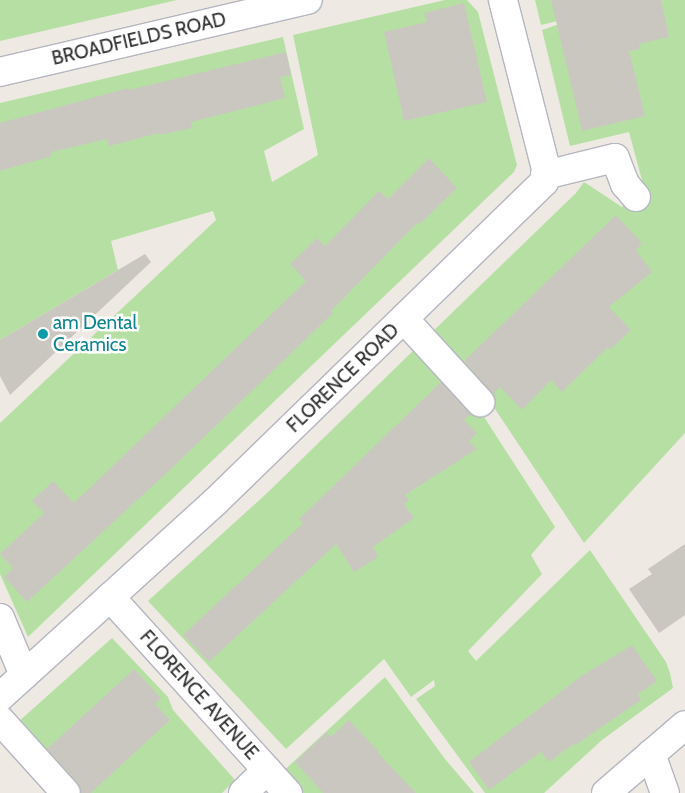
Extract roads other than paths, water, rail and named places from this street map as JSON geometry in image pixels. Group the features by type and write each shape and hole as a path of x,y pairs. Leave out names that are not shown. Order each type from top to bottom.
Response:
{"street":[{"name":"BROADFIELDS ROAD","path":"0,72 308,0"},
{"path":"503,0 546,169 545,176 615,158 625,184 636,197"},
{"name":"FLORENCE ROAD","path":"0,697 215,502 534,194 544,182 545,176"},
{"path":"404,319 480,402"},
{"name":"FLORENCE AVENUE","path":"110,597 288,793"},
{"path":"0,618 24,675"},
{"path":"0,720 66,793"},
{"path":"606,793 685,725"},
{"path":"651,754 665,793"},
{"path":"243,793 268,770"}],"place":[{"name":"am Dental Ceramics","path":"43,334"}]}
